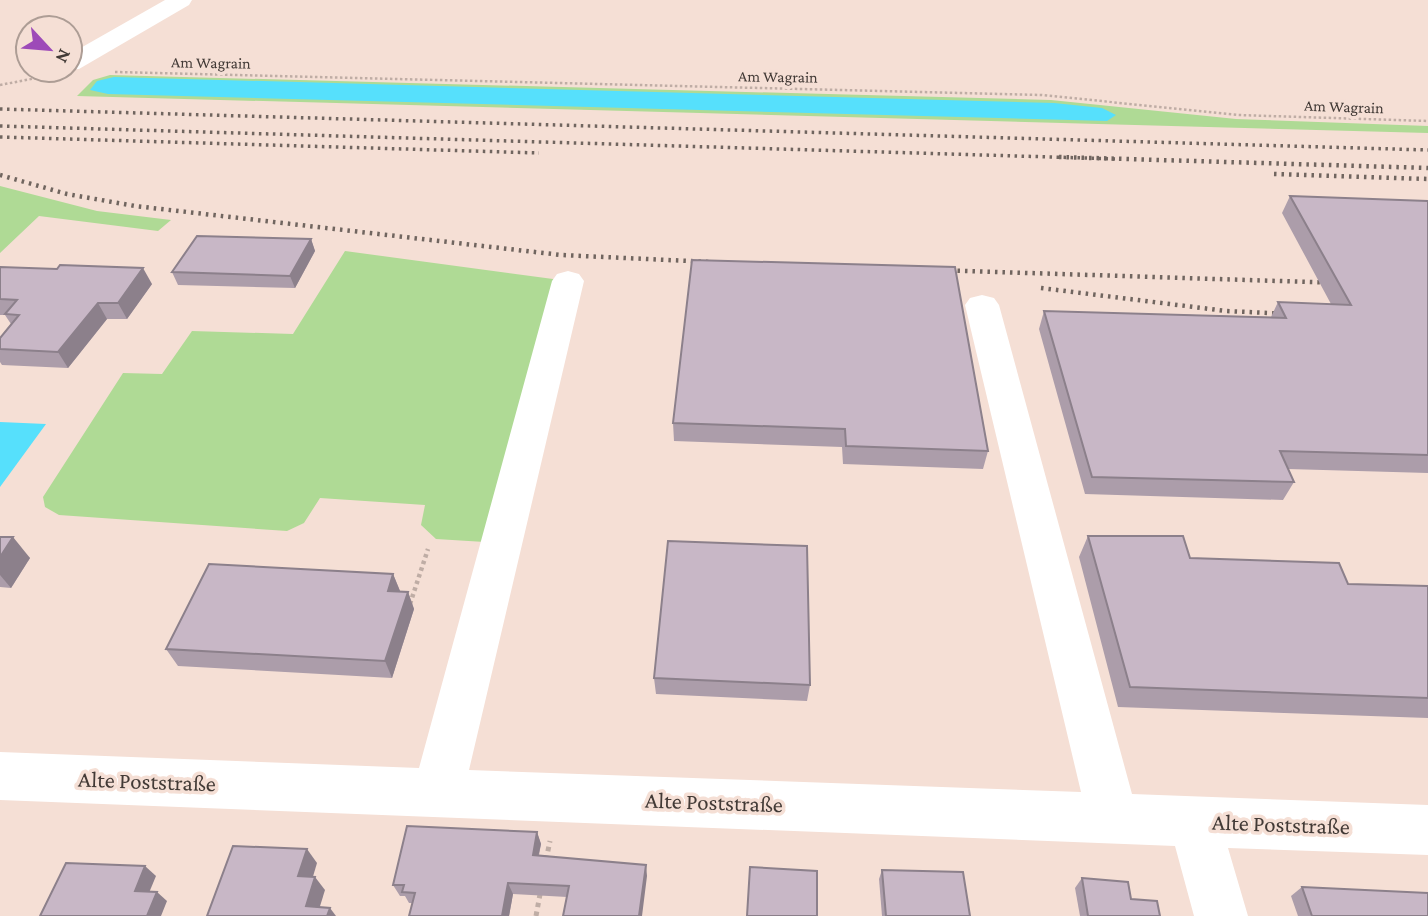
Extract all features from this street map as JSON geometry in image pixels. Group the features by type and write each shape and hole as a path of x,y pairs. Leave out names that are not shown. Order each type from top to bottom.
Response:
{"street":[{"path":"84,56 181,0"},
{"path":"438,792 568,281"},
{"path":"982,305 1112,816"},
{"name":"Alte Poststraße","path":"0,776 1428,830"},
{"path":"1194,820 1222,916"}],"path":[{"name":"Am Wagrain","path":"127,72 1029,95 1238,115 1428,121"},
{"path":"410,605 428,549"},
{"path":"546,863 558,796"},
{"path":"536,916 543,876"}],"green space":[{"path":"110,75 1051,100 1236,119 1428,126 1428,133 77,96 93,80"},
{"path":"0,186 97,211 171,220 158,231 39,216 0,253"},
{"path":"345,251 568,281 501,543 436,539 421,525 425,505 320,498 304,523 287,531 59,515 45,507 43,497 123,373 162,374 192,331 293,334"}],"water":[{"path":"114,77 1054,103 1102,108 1116,115 1107,121 108,94 90,90 97,81"},
{"path":"0,422 46,424 0,487"}],"building":[{"path":"1290,196 1428,201 1428,455 1280,451 1294,482 1092,477 1044,311 1286,318 1278,302 1351,305"},
{"path":"197,236 311,239 290,276 172,272"},
{"path":"692,260 955,267 988,451 846,446 845,429 673,423"},
{"path":"60,265 143,268 118,303 98,303 58,352 0,349 0,338 19,315 5,314 17,300 0,299 0,267 57,269"},
{"path":"1088,536 1183,536 1190,558 1339,563 1348,584 1428,586 1428,698 1130,687"},
{"path":"0,537 13,537 0,557"},
{"path":"668,541 807,546 810,685 654,678"},
{"path":"209,564 393,574 388,591 408,592 385,661 166,649"},
{"path":"407,826 537,832 533,855 646,865 639,916 563,916 569,886 508,883 502,916 409,916 415,893 402,892 404,885 393,885"},
{"path":"233,846 307,849 298,876 315,877 306,906 330,908 327,916 207,916"},
{"path":"66,863 145,866 135,891 157,892 147,916 40,916"},
{"path":"750,867 817,871 817,916 747,916"},
{"path":"882,870 963,872 970,916 886,916"},
{"path":"1082,878 1128,882 1131,899 1157,901 1160,916 1088,916"},
{"path":"1302,887 1428,893 1428,916 1312,916"}],"railway":[{"path":"0,109 1428,150"},
{"path":"0,126 1119,159"},
{"path":"0,137 539,153"},
{"path":"1059,157 1428,168"},
{"path":"1274,174 1428,179"},
{"path":"0,175 67,194 135,206 561,255 711,262"},
{"path":"935,270 1341,283"},
{"path":"1041,288 1226,311 1291,314"}]}
